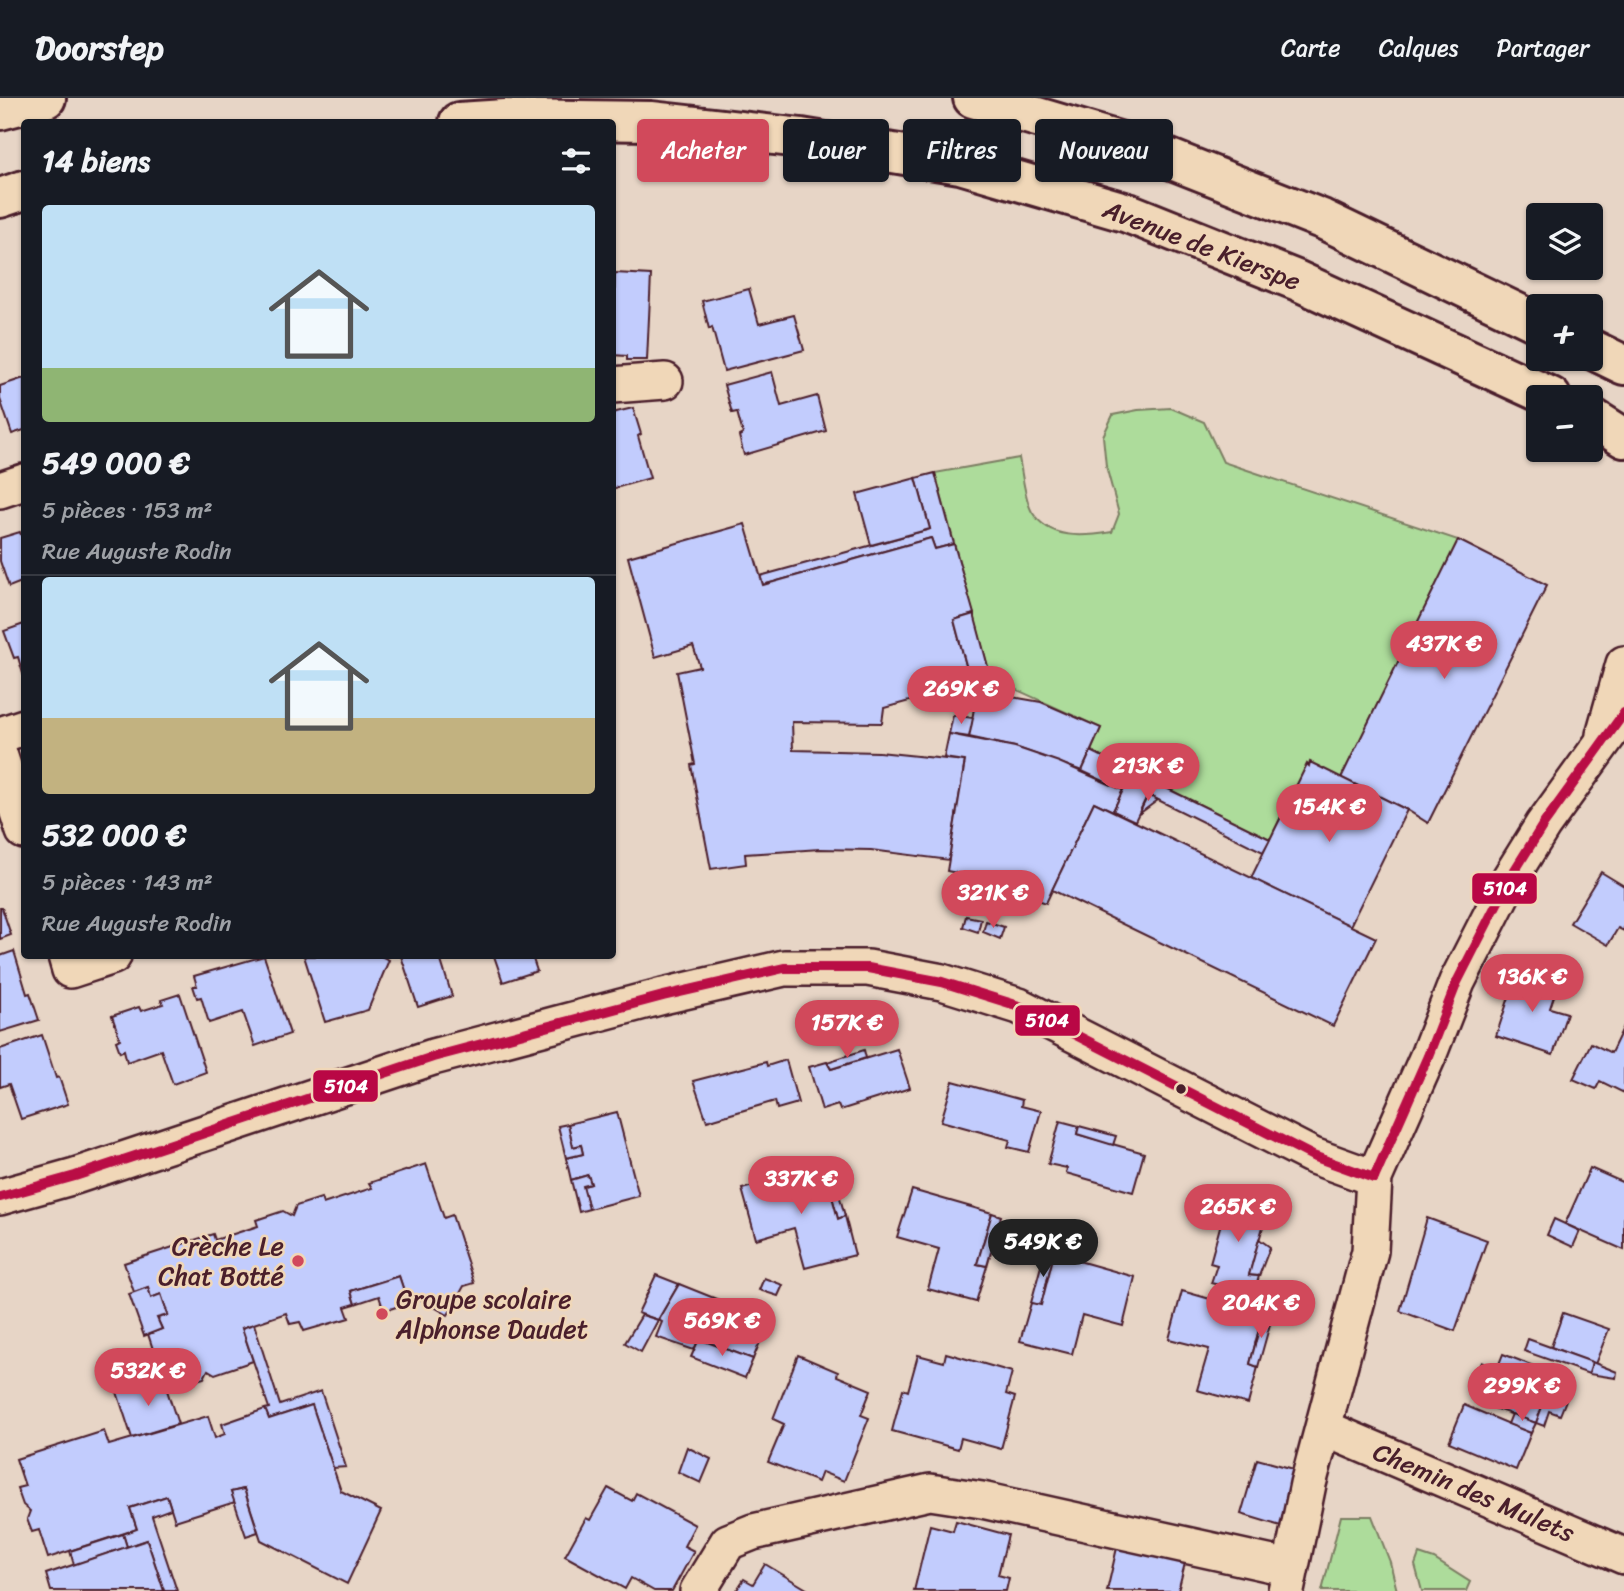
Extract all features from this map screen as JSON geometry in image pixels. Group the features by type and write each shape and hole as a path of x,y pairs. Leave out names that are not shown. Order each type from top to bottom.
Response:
{"main road":[{"path":"0,110 46,98"},
{"path":"973,98 1142,148 1322,219 1526,317"},
{"name":"Avenue de Kierspe","path":"616,121 651,121 801,138 960,164 1141,218 1296,280 1526,386"},
{"path":"0,198 21,191"},
{"path":"1603,355 1624,365"},
{"path":"1603,425 1624,438"}],"street":[{"path":"616,386 665,381"},
{"path":"0,490 21,483"},
{"path":"1601,745 1624,664"},
{"path":"698,1591 728,1542 753,1532 930,1492 982,1500 1288,1579 1308,1484 1370,1251 1374,1178 1428,1056 1457,982 1510,878 1543,825 1624,713"},
{"path":"0,735 21,728"},
{"path":"0,757 21,822"},
{"path":"67,959 70,970 104,959"},
{"path":"0,1197 75,1176 433,1057 663,996 784,968 868,968 942,982 1019,1006 1313,1156 1374,1178"},
{"name":"Chemin des Mulets","path":"1324,1429 1624,1556"}],"green space":[{"path":"1171,408 1204,422 1223,462 1458,540 1341,778 1307,765 1270,839 1091,751 1101,728 991,678 935,473 1019,458 1027,500 1039,521 1048,528 1068,534 1112,532 1119,514 1106,466 1103,436 1113,415"},
{"path":"1341,1516 1372,1516 1390,1562 1397,1591 1322,1591"},
{"path":"1419,1554 1434,1559 1470,1582 1466,1591 1422,1591 1415,1565"}],"building":[{"path":"616,273 651,275 647,360 627,360 627,356 616,355"},
{"path":"749,289 759,324 794,315 804,350 724,371 702,301"},
{"path":"772,372 781,406 817,396 826,431 744,455 739,436 743,434 737,412 732,413 724,385"},
{"path":"21,379 21,431 12,434 0,399 0,386"},
{"path":"633,408 650,478 616,488 616,412"},
{"path":"935,473 954,544 935,549 931,538 763,585 760,576 930,529 916,478"},
{"path":"916,478 930,529 871,545 857,494"},
{"path":"745,524 763,585 931,538 935,549 954,544 974,614 954,620 971,684 884,708 882,723 792,722 793,750 879,752 965,761 949,860 871,850 820,849 745,854 746,864 711,869 677,672 700,667 693,646 655,657 628,557"},
{"path":"20,532 21,535 21,582 9,587 0,561 0,538"},
{"path":"1458,540 1547,585 1428,823 1341,778"},
{"path":"974,614 991,678 971,684 954,620"},
{"path":"21,625 21,667 18,657 14,658 4,631"},
{"path":"977,691 1041,702 1101,728 1082,771 1015,747 969,737"},
{"path":"953,715 973,718 969,737 949,734"},
{"path":"949,734 1015,747 1059,762 1123,790 1113,811 1094,802 1046,903 981,878 947,871 965,761 944,758"},
{"path":"1091,751 1132,771 1123,790 1082,771"},
{"path":"1310,762 1407,810 1350,926 1251,878"},
{"path":"1132,771 1154,782 1135,821 1113,811"},
{"path":"1154,782 1270,839 1263,852 1148,795"},
{"path":"1148,795 1158,800 1139,814"},
{"path":"1094,802 1376,938 1333,1026 1052,890"},
{"path":"1601,872 1624,886 1624,931 1618,928 1608,945 1570,923"},
{"path":"0,908 11,935 0,939"},
{"path":"966,916 981,919 978,932 963,927"},
{"path":"986,921 1004,927 1000,939 983,932"},
{"path":"14,951 27,994 30,993 39,1020 0,1032 0,956"},
{"path":"254,959 265,959 290,1034 255,1046 243,1012 209,1023 201,997 197,998 193,986 197,986 194,976"},
{"path":"305,959 389,960 368,1010 325,1022"},
{"path":"402,959 448,959 441,961 452,996 418,1007"},
{"path":"495,959 533,959 537,971 503,982"},
{"path":"1518,970 1558,984 1550,1008 1567,1013 1553,1055 1496,1036"},
{"path":"180,994 206,1072 173,1084 161,1050 127,1062 124,1050 120,1052 116,1041 120,1039 112,1016 139,1007 141,1011 163,1004 161,1000"},
{"path":"1624,1026 1624,1093 1600,1081 1596,1089 1573,1079 1591,1043 1611,1053"},
{"path":"42,1035 68,1104 21,1119 9,1084 0,1087 0,1049"},
{"path":"897,1049 910,1088 840,1110 838,1105 822,1110 809,1067 827,1062 831,1069"},
{"path":"864,1050 866,1058 831,1069 827,1062"},
{"path":"786,1060 798,1103 777,1109 775,1101 707,1121 693,1081 766,1062 767,1066"},
{"path":"953,1081 1022,1100 1021,1106 1041,1111 1029,1152 1008,1147 1010,1140 941,1121"},
{"path":"617,1112 639,1196 589,1209 583,1186 591,1184 588,1175 571,1180 566,1158 583,1154 581,1145 573,1147 568,1124"},
{"path":"1060,1121 1079,1126 1077,1134 1144,1153 1133,1192 1066,1173 1067,1168 1048,1164"},
{"path":"568,1124 573,1147 581,1145 583,1154 566,1158 558,1126"},
{"path":"1079,1126 1116,1136 1113,1145 1077,1134"},
{"path":"426,1164 444,1218 452,1215 474,1283 464,1286 448,1315 420,1299 408,1303 399,1276 351,1291 355,1304 345,1307 349,1318 304,1331 300,1322 290,1324 286,1313 242,1328 253,1361 215,1374 208,1370 204,1378 166,1389 148,1334 162,1329 157,1318 168,1315 161,1294 151,1298 148,1287 134,1292 124,1263 213,1234 215,1240 258,1226 256,1220 283,1211 292,1216 296,1206 321,1198 323,1204 372,1188 369,1183"},
{"path":"831,1165 845,1216 838,1219 824,1167"},
{"path":"824,1167 838,1219 845,1216 855,1255 805,1268 794,1228 756,1239 742,1189"},
{"path":"1590,1168 1624,1183 1624,1250 1565,1224"},
{"path":"588,1175 591,1184 583,1186 589,1209 579,1212 571,1180"},
{"path":"912,1190 992,1213 977,1264 987,1266 976,1302 928,1289 939,1249 897,1237"},
{"path":"1229,1194 1269,1206 1249,1275 1259,1276 1254,1294 1211,1283 1217,1265 1210,1263"},
{"path":"992,1213 1001,1216 987,1266 977,1264"},
{"path":"1427,1218 1487,1240 1455,1331 1400,1311"},
{"path":"1554,1219 1580,1231 1573,1247 1547,1235"},
{"path":"1259,1239 1270,1247 1259,1276 1249,1275"},
{"path":"1045,1251 1054,1254 1041,1305 1031,1303"},
{"path":"1054,1254 1135,1277 1123,1326 1082,1315 1072,1354 1020,1341 1031,1303 1041,1305"},
{"path":"656,1275 679,1284 658,1320 638,1313"},
{"path":"399,1276 408,1303 384,1311 379,1296 355,1304 351,1291"},
{"path":"764,1278 783,1285 778,1296 759,1290"},
{"path":"679,1284 769,1320 753,1359 699,1339 694,1350 656,1337 662,1322 658,1320"},
{"path":"148,1287 151,1298 161,1294 168,1315 157,1318 162,1329 144,1336 129,1294"},
{"path":"1182,1291 1263,1314 1250,1364 1258,1367 1248,1404 1197,1390 1209,1349 1169,1339"},
{"path":"1563,1313 1609,1329 1595,1364 1551,1347"},
{"path":"1263,1314 1272,1317 1258,1367 1250,1364"},
{"path":"642,1315 658,1320 641,1352 625,1343"},
{"path":"254,1324 280,1405 321,1391 346,1467 333,1468 312,1405 269,1419 265,1409 269,1408 242,1328"},
{"path":"699,1339 753,1359 745,1378 691,1357"},
{"path":"1528,1339 1592,1362 1589,1374 1524,1351"},
{"path":"946,1353 1012,1372 1006,1394 1015,1397 1001,1449 961,1438 958,1449 892,1431 903,1389 908,1391 918,1355 944,1362"},
{"path":"1503,1354 1554,1374 1536,1423 1482,1404 1489,1391 1472,1384 1482,1362 1497,1369"},
{"path":"798,1355 871,1390 861,1415 869,1418 844,1481 822,1472 818,1482 768,1462 784,1424 773,1419"},
{"path":"1592,1362 1617,1372 1616,1378 1589,1374"},
{"path":"163,1378 178,1424 132,1438 117,1392"},
{"path":"1551,1383 1570,1390 1560,1415 1549,1411 1544,1426 1536,1423"},
{"path":"312,1405 341,1491 381,1511 347,1584 261,1540 244,1489 231,1492 235,1502 175,1521 167,1496 130,1508 137,1529 48,1558 39,1530 32,1532 27,1519 30,1511 23,1505 17,1488 25,1486 16,1459 104,1431 109,1445 208,1416 215,1438 225,1434 222,1424 265,1409 269,1419"},
{"path":"1464,1405 1531,1433 1516,1470 1449,1442"},
{"path":"1512,1414 1536,1423 1531,1433 1508,1424"},
{"path":"687,1447 711,1459 701,1483 678,1472"},
{"path":"1257,1459 1301,1471 1284,1527 1241,1514"},
{"path":"608,1488 632,1501 636,1493 695,1525 684,1546 694,1551 672,1591 654,1591 631,1578 625,1589 565,1556 586,1518 590,1520"},
{"path":"244,1489 258,1532 246,1536 231,1492"},
{"path":"167,1496 171,1509 152,1516 177,1591 164,1591 147,1540 127,1547 123,1534 137,1529 130,1508"},
{"path":"956,1521 1008,1535 998,1575 1009,1578 1006,1591 914,1591 930,1525 953,1531"},
{"path":"123,1534 127,1547 74,1565 70,1551"},
{"path":"1119,1539 1187,1555 1178,1591 1107,1591"},
{"path":"147,1540 164,1591 51,1591 46,1574"},
{"path":"765,1564 810,1591 736,1591 744,1579 753,1584"}],"transit line":[{"name":"5104","path":"1374,1178 1428,1056 1457,982 1510,878 1543,825 1624,713"},
{"name":"5104","path":"0,1197 75,1176 433,1057 663,996 784,968 868,968 942,982 1019,1006 1313,1156 1374,1178"}],"place":[{"name":"Crèche Le Chat Botté","path":"298,1261"},
{"name":"Groupe scolaire Alphonse Daudet","path":"382,1314"}]}
